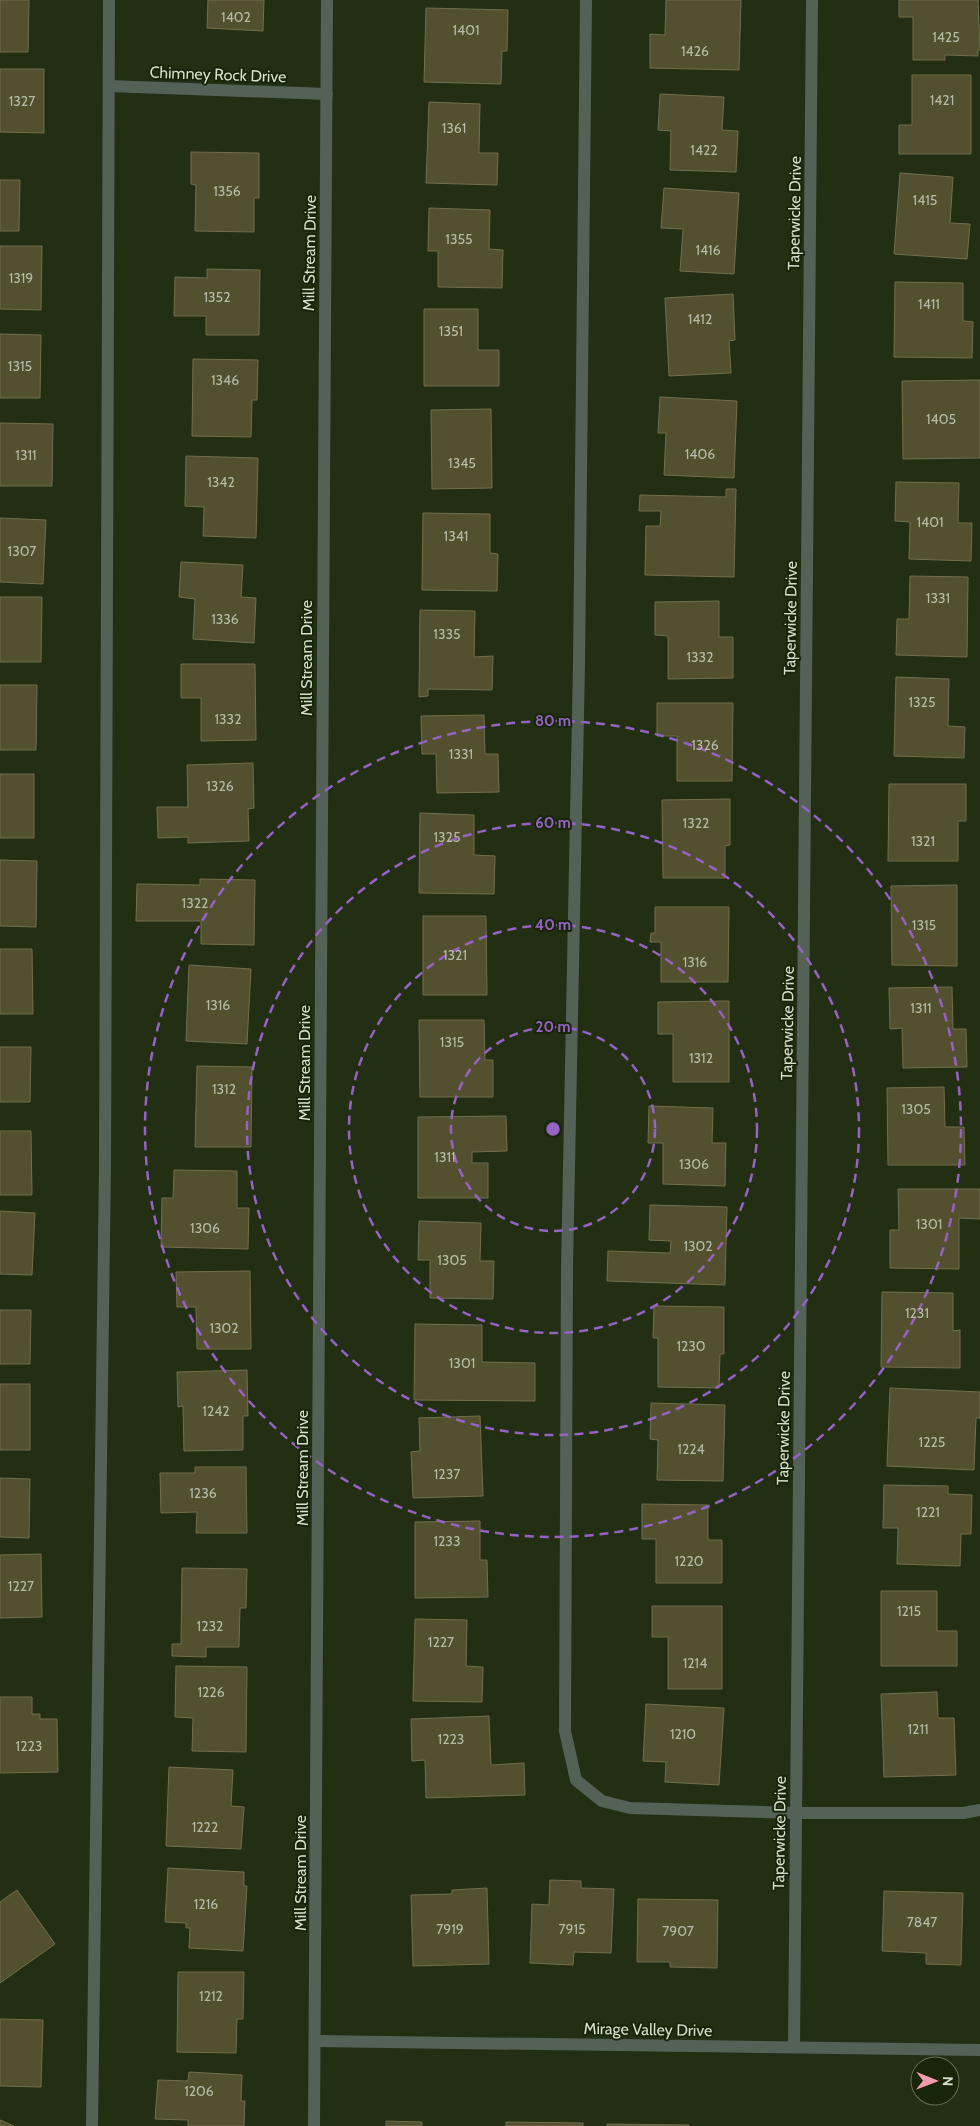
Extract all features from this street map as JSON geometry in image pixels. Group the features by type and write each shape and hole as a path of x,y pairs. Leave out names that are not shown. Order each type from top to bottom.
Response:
{"street":[{"path":"92,2126 105,1166 108,0"},
{"name":"Mill Stream Drive","path":"314,2126 327,0"},
{"path":"586,0 580,664 567,1268 565,1731 576,1780 602,1802 630,1808 796,1813 963,1812 980,1810"},
{"name":"Taperwicke Drive","path":"794,2046 812,0"},
{"name":"Chimney Rock Drive","path":"109,86 327,94"},
{"name":"Mirage Valley Drive","path":"316,2041 980,2050"}],"building":[{"path":"0,0 29,0 28,52 0,52"},
{"path":"208,0 264,0 263,31 207,28"},
{"path":"666,0 741,0 739,70 650,68 650,34 665,35"},
{"path":"899,0 978,0 980,50 978,50 978,56 945,55 945,60 913,60 913,17 899,17"},
{"path":"426,8 508,10 507,51 502,51 501,84 424,82"},
{"path":"0,69 44,69 44,133 0,132"},
{"path":"912,75 971,75 971,154 899,154 899,125 912,125"},
{"path":"660,94 724,97 722,130 738,131 736,172 670,170 671,131 658,130"},
{"path":"429,102 480,104 479,153 498,153 497,185 426,183"},
{"path":"191,152 259,153 259,198 254,198 254,232 195,231 196,185 191,184"},
{"path":"900,173 953,177 950,223 970,224 967,259 894,254"},
{"path":"0,180 20,180 19,231 0,231"},
{"path":"664,188 739,193 734,274 680,271 683,229 661,228"},
{"path":"429,208 490,210 489,249 503,250 502,288 438,287 438,251 428,251"},
{"path":"0,246 42,246 41,310 0,309"},
{"path":"207,269 260,270 259,335 206,335 206,316 174,316 175,277 207,278"},
{"path":"895,282 963,283 963,321 973,322 972,358 894,357"},
{"path":"733,294 735,340 729,341 731,373 669,376 665,298"},
{"path":"424,309 478,309 478,350 499,350 499,386 424,386"},
{"path":"0,334 41,335 40,398 0,398"},
{"path":"193,359 258,360 257,400 252,400 251,437 192,436"},
{"path":"980,380 980,458 903,459 902,381"},
{"path":"660,397 737,401 734,478 664,475 666,433 658,433"},
{"path":"491,409 492,488 432,489 431,410"},
{"path":"0,423 53,424 52,486 0,486"},
{"path":"186,456 258,458 256,538 203,536 204,507 185,506"},
{"path":"896,482 959,483 958,523 972,523 971,561 909,559 910,522 895,521"},
{"path":"726,489 736,489 734,577 645,575 646,526 660,526 661,511 639,511 640,495 726,497"},
{"path":"423,513 490,514 490,553 498,554 497,591 422,590"},
{"path":"0,518 46,520 43,584 0,582"},
{"path":"181,562 243,565 241,597 256,598 254,643 193,639 195,599 179,597"},
{"path":"910,576 968,577 967,657 896,655 897,619 909,619"},
{"path":"0,597 42,597 41,662 0,662"},
{"path":"719,601 719,637 733,637 733,678 668,679 668,636 655,635 655,602"},
{"path":"420,610 475,611 474,657 493,656 492,690 428,689 428,696 419,697"},
{"path":"181,664 255,664 256,740 201,741 201,698 181,698"},
{"path":"896,677 949,679 948,726 965,727 964,758 894,756"},
{"path":"0,685 37,685 36,750 0,750"},
{"path":"657,703 733,703 732,781 677,781 677,736 657,736"},
{"path":"484,715 485,754 498,754 499,792 437,793 436,754 422,754 421,716"},
{"path":"253,763 254,808 248,809 249,841 188,843 188,837 158,838 157,807 188,807 187,765"},
{"path":"0,774 34,774 34,838 0,838"},
{"path":"889,784 966,784 966,821 958,821 958,861 888,861"},
{"path":"730,799 730,845 725,846 725,878 663,878 662,800"},
{"path":"420,813 474,815 474,855 495,856 494,894 419,893"},
{"path":"0,860 37,861 36,927 0,926"},
{"path":"200,879 255,880 254,945 201,944 201,921 136,921 137,884 200,885"},
{"path":"957,885 957,966 892,965 891,886"},
{"path":"655,907 729,907 728,982 661,982 661,942 650,942 651,933 655,933"},
{"path":"423,916 486,916 487,995 423,995"},
{"path":"0,949 32,949 33,1014 0,1014"},
{"path":"189,965 251,969 247,1044 186,1041"},
{"path":"952,987 953,1029 966,1029 967,1067 903,1068 902,1028 890,1029 889,988"},
{"path":"729,1001 729,1082 673,1082 673,1034 658,1034 658,1002"},
{"path":"419,1020 484,1020 485,1060 493,1060 493,1097 420,1097"},
{"path":"0,1047 31,1047 30,1102 0,1102"},
{"path":"197,1066 252,1067 251,1147 195,1147"},
{"path":"944,1087 945,1127 964,1127 965,1165 888,1165 887,1088"},
{"path":"649,1106 713,1108 712,1143 726,1143 725,1186 663,1184 663,1143 648,1143"},
{"path":"506,1116 507,1151 472,1152 472,1163 488,1163 488,1198 418,1198 418,1117"},
{"path":"0,1131 31,1131 32,1195 0,1195"},
{"path":"174,1170 237,1171 237,1208 249,1208 248,1249 161,1247 162,1198 173,1198"},
{"path":"898,1189 980,1189 980,1219 959,1218 959,1269 890,1268 890,1230 899,1230"},
{"path":"650,1205 727,1207 725,1285 607,1281 608,1251 670,1253 671,1241 649,1240"},
{"path":"0,1211 35,1213 32,1275 0,1274"},
{"path":"419,1221 481,1223 480,1261 494,1261 493,1299 430,1298 430,1260 418,1260"},
{"path":"250,1271 251,1349 197,1349 196,1307 177,1307 176,1272"},
{"path":"882,1292 953,1293 953,1331 960,1330 960,1368 881,1367"},
{"path":"654,1306 724,1307 724,1354 720,1354 719,1388 658,1387 658,1338 653,1338"},
{"path":"0,1310 31,1310 30,1364 0,1364"},
{"path":"415,1324 482,1325 482,1362 535,1363 535,1401 414,1400"},
{"path":"247,1370 248,1416 243,1416 243,1450 184,1451 183,1406 178,1407 177,1372"},
{"path":"0,1384 30,1384 30,1450 0,1450"},
{"path":"890,1388 980,1392 980,1418 976,1418 974,1470 887,1466"},
{"path":"651,1403 725,1405 723,1481 657,1480 658,1440 650,1439"},
{"path":"480,1416 483,1496 413,1498 411,1452 420,1451 419,1418"},
{"path":"195,1467 246,1467 247,1533 196,1533 197,1512 161,1513 160,1473 195,1473"},
{"path":"0,1478 30,1479 29,1538 0,1537"},
{"path":"884,1485 948,1486 948,1494 972,1495 971,1534 961,1534 960,1566 897,1564 898,1528 883,1528"},
{"path":"642,1504 708,1505 708,1540 722,1540 722,1583 656,1583 656,1539 642,1539"},
{"path":"480,1521 480,1560 487,1560 488,1597 415,1598 415,1522"},
{"path":"41,1554 42,1617 0,1618 0,1555"},
{"path":"182,1568 247,1569 246,1608 240,1608 239,1647 206,1647 206,1657 172,1656 172,1644 181,1644"},
{"path":"881,1591 937,1591 937,1631 957,1631 957,1666 881,1666"},
{"path":"652,1606 722,1606 722,1689 668,1689 668,1637 652,1637"},
{"path":"415,1619 467,1620 466,1666 483,1667 482,1702 413,1701"},
{"path":"176,1666 247,1667 246,1752 192,1751 193,1718 175,1717"},
{"path":"937,1692 938,1718 954,1718 956,1775 884,1777 881,1694"},
{"path":"0,1697 32,1697 32,1714 40,1714 40,1719 57,1719 58,1772 0,1773"},
{"path":"646,1704 724,1708 719,1785 665,1782 666,1762 643,1761"},
{"path":"489,1716 491,1765 524,1763 525,1795 426,1798 425,1760 412,1761 411,1719"},
{"path":"169,1767 233,1770 231,1806 244,1807 241,1849 166,1846"},
{"path":"168,1868 244,1872 244,1886 247,1886 243,1951 189,1948 190,1928 186,1928 186,1923 165,1922"},
{"path":"550,1880 581,1881 581,1888 614,1889 611,1953 574,1952 573,1965 530,1963 532,1904 549,1905"},
{"path":"487,1888 489,1964 413,1966 411,1895 452,1894 452,1890"},
{"path":"17,1890 55,1944 0,1983 0,1902"},
{"path":"884,1891 963,1893 961,1965 926,1964 926,1953 882,1951"},
{"path":"638,1899 718,1900 717,1968 670,1967 670,1962 637,1962"},
{"path":"178,1972 244,1972 243,2019 237,2019 236,2053 177,2052"},
{"path":"0,2019 43,2020 41,2087 0,2086"},
{"path":"189,2072 242,2075 241,2101 245,2101 244,2126 188,2126 188,2120 155,2119 158,2080 188,2081"},
{"path":"0,2120 14,2126 0,2126"},
{"path":"386,2121 422,2122 422,2126 386,2126"},
{"path":"506,2122 583,2123 583,2126 506,2126"},
{"path":"607,2124 689,2125 689,2126 607,2126"}]}
